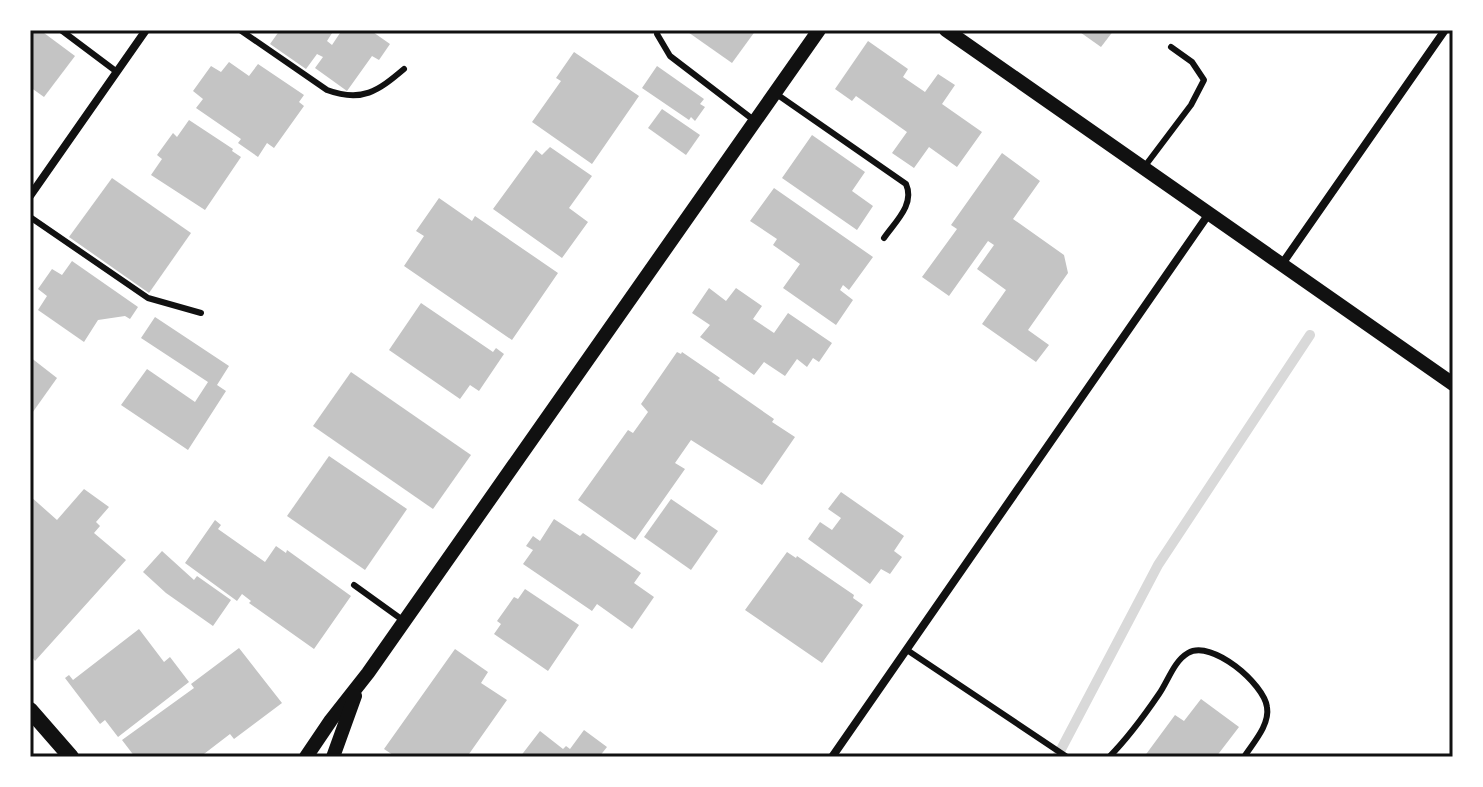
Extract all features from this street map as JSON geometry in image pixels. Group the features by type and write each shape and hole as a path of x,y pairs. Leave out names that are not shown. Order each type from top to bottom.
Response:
{"main road":[{"path":"30,710 71,757"}],"street":[{"path":"30,196 146,30"},
{"path":"306,757 819,30"},
{"path":"946,30 1453,384"},
{"path":"1282,264 1445,30"},
{"path":"832,757 1208,215"},
{"path":"337,755 359,684"}],"lane":[{"path":"61,30 117,72"},
{"path":"240,30 327,90 343,95 365,95 380,90 404,69"},
{"path":"658,30 657,34 670,56 755,121"},
{"path":"1143,169 1191,105 1204,80 1192,62 1171,47"},
{"path":"775,93 906,184 910,192 909,202 884,238"},
{"path":"30,217 148,298 201,313"},
{"path":"354,585 404,621"},
{"path":"1109,757 1161,692 1179,661 1187,653 1198,649 1209,650 1223,657 1253,683 1264,698 1268,709 1266,721 1244,757"},
{"path":"907,650 1067,757"}],"building":[{"path":"30,30 40,30 75,56 44,97 30,87"},
{"path":"280,30 334,30 327,41 332,45 342,30 370,30 390,44 379,60 372,56 347,91 315,68 323,57 317,54 306,69 270,44"},
{"path":"685,30 756,30 732,63"},
{"path":"1077,30 1114,30 1101,47"},
{"path":"868,41 908,69 903,77 925,92 938,74 955,85 942,104 982,132 957,167 929,147 914,168 892,153 907,132 856,96 852,101 835,89"},
{"path":"574,52 639,96 592,164 532,122 561,81 556,78"},
{"path":"229,62 249,76 258,64 304,95 299,102 304,106 274,148 267,143 258,157 238,143 241,139 196,108 203,99 193,91 211,66 221,72"},
{"path":"657,66 704,99 700,104 705,107 695,121 642,88"},
{"path":"662,109 700,135 686,155 648,128"},
{"path":"189,120 241,157 205,210 151,175 162,159 157,155 173,133 177,137"},
{"path":"812,135 865,172 852,191 873,206 857,230 782,178"},
{"path":"550,147 592,176 569,208 588,222 562,258 493,209 536,150 542,155"},
{"path":"1002,153 1040,181 1013,219 1064,255 1068,273 1028,330 1049,345 1036,362 982,324 1006,290 977,269 994,245 988,241 949,296 922,277 957,229 951,225"},
{"path":"112,178 191,233 149,293 69,237"},
{"path":"774,188 873,257 849,290 843,285 840,290 853,300 836,325 783,288 800,264 773,245 777,239 750,221"},
{"path":"439,198 472,221 475,216 558,273 512,340 404,266 424,236 416,231"},
{"path":"72,261 138,307 130,319 125,316 98,320 84,342 38,310 47,296 38,289 52,269 62,275"},
{"path":"709,288 726,301 736,288 762,306 753,319 774,333 788,313 832,343 819,362 813,358 807,367 797,359 785,376 764,362 754,375 700,337 710,325 692,313"},
{"path":"421,303 493,352 496,348 504,354 479,391 470,385 460,399 389,350"},
{"path":"155,317 229,366 217,385 226,391 188,450 121,405 147,369 195,402 208,382 141,338"},
{"path":"677,352 682,352 720,378 718,380 795,437 762,485 691,440 675,463 685,469 635,540 578,500 628,430 633,433 648,412 641,404"},
{"path":"30,357 57,378 30,416"},
{"path":"351,372 471,455 433,509 313,426"},
{"path":"329,456 407,509 365,570 287,516"},
{"path":"84,489 109,507 96,522 100,526 94,533 126,560 35,661 30,654 30,496 57,520"},
{"path":"841,492 904,536 894,551 902,557 890,574 881,569 870,584 808,539 820,522 832,530 841,518 828,509"},
{"path":"671,499 718,531 691,570 644,537"},
{"path":"554,519 580,536 583,533 641,573 634,583 654,597 632,629 597,604 592,611 523,564 533,550 526,546 533,536 540,541"},
{"path":"215,520 221,525 218,529 265,562 276,546 286,553 287,550 351,596 314,649 249,603 251,601 242,594 237,601 185,563"},
{"path":"162,551 194,580 197,576 231,600 213,626 166,593 143,572"},
{"path":"787,552 854,595 853,598 863,605 822,663 745,610"},
{"path":"525,589 579,625 548,671 494,634 501,624 497,621 514,597 518,599"},
{"path":"139,629 164,662 170,657 189,682 118,737 105,720 100,724 65,678 69,675 73,680"},
{"path":"239,648 282,703 234,739 230,734 200,757 135,757 122,740 194,688 191,684"},
{"path":"455,649 488,672 481,683 507,700 469,754 473,757 396,757 384,749"},
{"path":"1201,699 1239,727 1216,757 1144,757 1175,715 1184,721"},
{"path":"584,730 607,747 599,757 520,757 540,731 563,749 566,746 570,749"}],"waterway":[{"path":"1057,757 1158,565 1310,335"}]}
